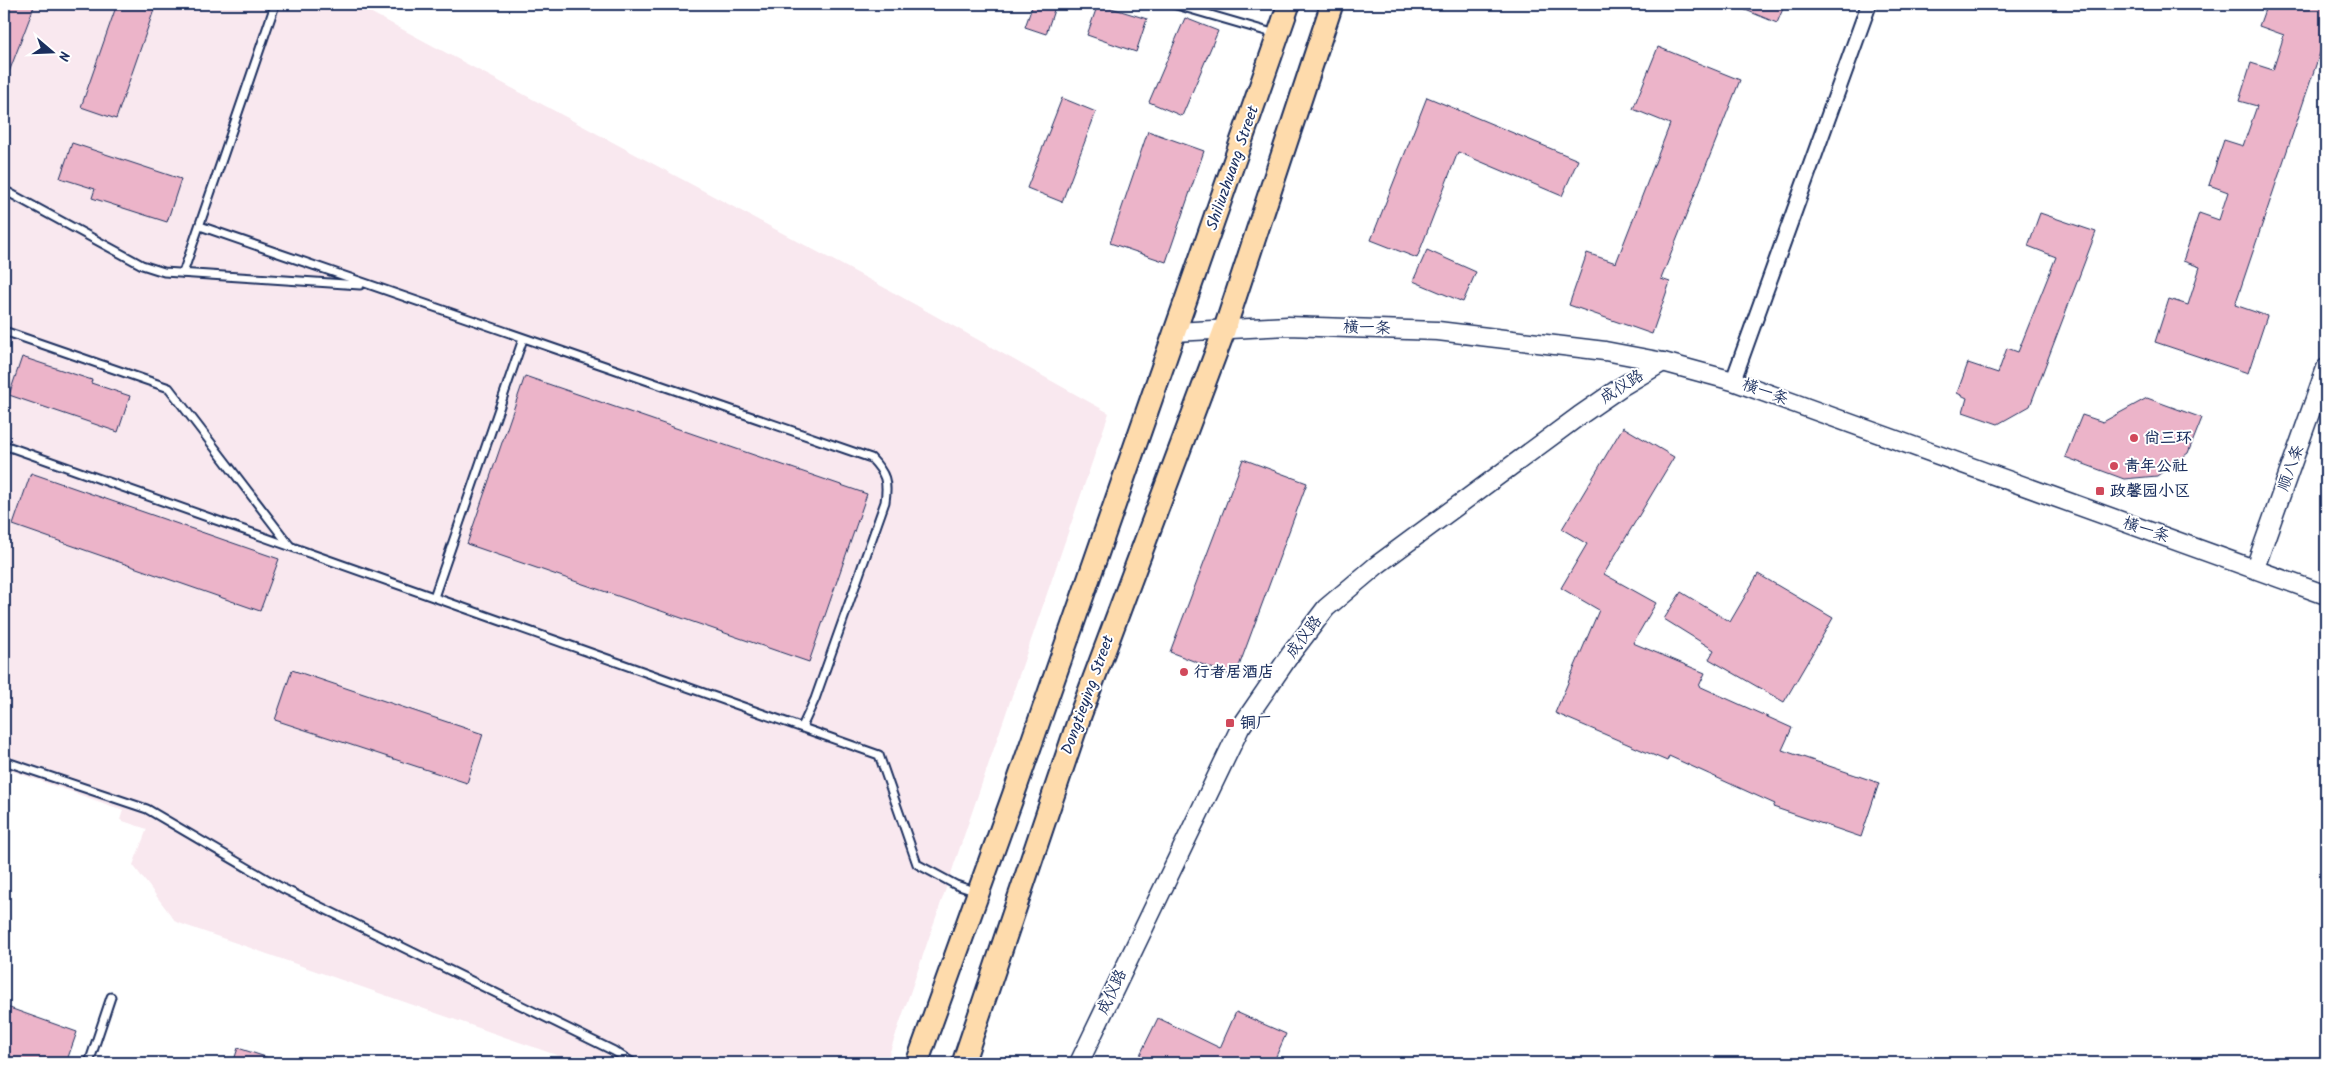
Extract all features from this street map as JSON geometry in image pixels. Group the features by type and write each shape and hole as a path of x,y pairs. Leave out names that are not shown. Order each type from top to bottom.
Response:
{"main road":[{"name":"Shiliuzhuang Street","path":"1175,332 1289,4"},
{"path":"1224,331 1274,186 1332,4"},
{"name":"Dongtieying Street","path":"963,1063 1081,713 1224,331"},
{"path":"917,1063 979,892 1175,332"}],"street":[{"path":"1733,381 1869,4"},
{"name":"横一条","path":"1175,332 1224,331 1288,326 1438,330 1546,343 1664,362 1733,381 2082,508 2255,568 2326,596"},
{"name":"成仪路","path":"1079,1063 1240,728 1290,654 1326,608 1377,565 1571,422 1620,387 1664,362"},
{"name":"顺八条","path":"2255,568 2326,368"}],"lane":[{"path":"1173,4 1279,35"},
{"path":"183,273 274,8"},
{"path":"4,190 142,265 164,272 370,286"},
{"path":"200,226 871,458 881,469 887,483 885,502 815,699 802,727"},
{"path":"4,331 169,388 290,546"},
{"path":"434,597 523,339"},
{"path":"4,445 879,755 917,864 956,885 979,892"},
{"path":"4,761 147,809 282,888 614,1051 633,1063"},
{"path":"89,1063 111,997"}],"shaded area":[{"path":"4,4 355,4 898,295 1109,413 886,1063 579,1063 176,922 133,865 147,829 120,820 123,810 4,768"}],"building":[{"path":"4,4 35,4 6,80 4,80"},
{"path":"117,4 156,4 116,119 81,107"},
{"path":"1033,4 1056,4 1046,34 1025,27"},
{"path":"1098,4 1147,19 1136,52 1087,35"},
{"path":"1731,4 1785,4 1777,23"},
{"path":"2267,4 2326,4 2326,49 2322,47 2235,305 2267,316 2248,373 2155,342 2169,299 2188,305 2200,267 2183,261 2199,213 2219,220 2228,192 2209,185 2224,140 2243,146 2257,106 2239,101 2251,63 2273,70 2284,35 2259,26"},
{"path":"1185,18 1218,31 1182,116 1149,102"},
{"path":"1658,47 1740,80 1661,279 1670,282 1652,334 1569,305 1587,253 1616,263 1670,124 1633,109"},
{"path":"1427,97 1578,160 1562,196 1458,152 1417,258 1371,240"},
{"path":"1062,98 1096,112 1062,202 1027,188"},
{"path":"1148,131 1204,151 1166,262 1110,243"},
{"path":"72,143 181,179 167,222 92,198 95,189 60,178"},
{"path":"2040,213 2096,232 2030,406 1998,424 1963,412 1967,398 1957,393 1968,363 1998,373 2007,348 2018,352 2056,257 2028,246"},
{"path":"1427,250 1476,272 1463,302 1413,281"},
{"path":"22,357 92,380 91,383 130,396 118,432 9,395"},
{"path":"525,376 867,494 809,662 467,544"},
{"name":"尚三环","path":"2147,398 2202,418 2188,453 2157,476 2124,479 2065,457 2082,415 2103,422"},
{"path":"1623,427 1674,457 1604,574 1656,603 1633,643 1705,673 1699,686 1792,728 1782,750 1879,783 1861,837 1773,807 1775,804 1669,756 1667,761 1555,713 1599,610 1561,588 1587,544 1562,529"},
{"path":"1243,459 1307,483 1235,677 1170,652"},
{"path":"31,473 279,559 260,611 13,525"},
{"path":"1758,574 1833,618 1784,702 1709,659 1714,650 1664,619 1681,592 1730,622"},
{"path":"292,670 483,734 467,783 275,720"},
{"path":"4,1006 77,1032 66,1063 4,1063"},
{"path":"1236,1012 1286,1034 1273,1063 1136,1063 1158,1018 1220,1048"},
{"path":"238,1048 275,1060 274,1063 233,1063"}],"place":[{"name":"尚三环","path":"2134,438"},
{"name":"青年公社","path":"2114,466"},
{"name":"政馨园小区","path":"2100,491"},
{"name":"行者居酒店","path":"1184,672"},
{"name":"铜厂","path":"1230,723"}]}
